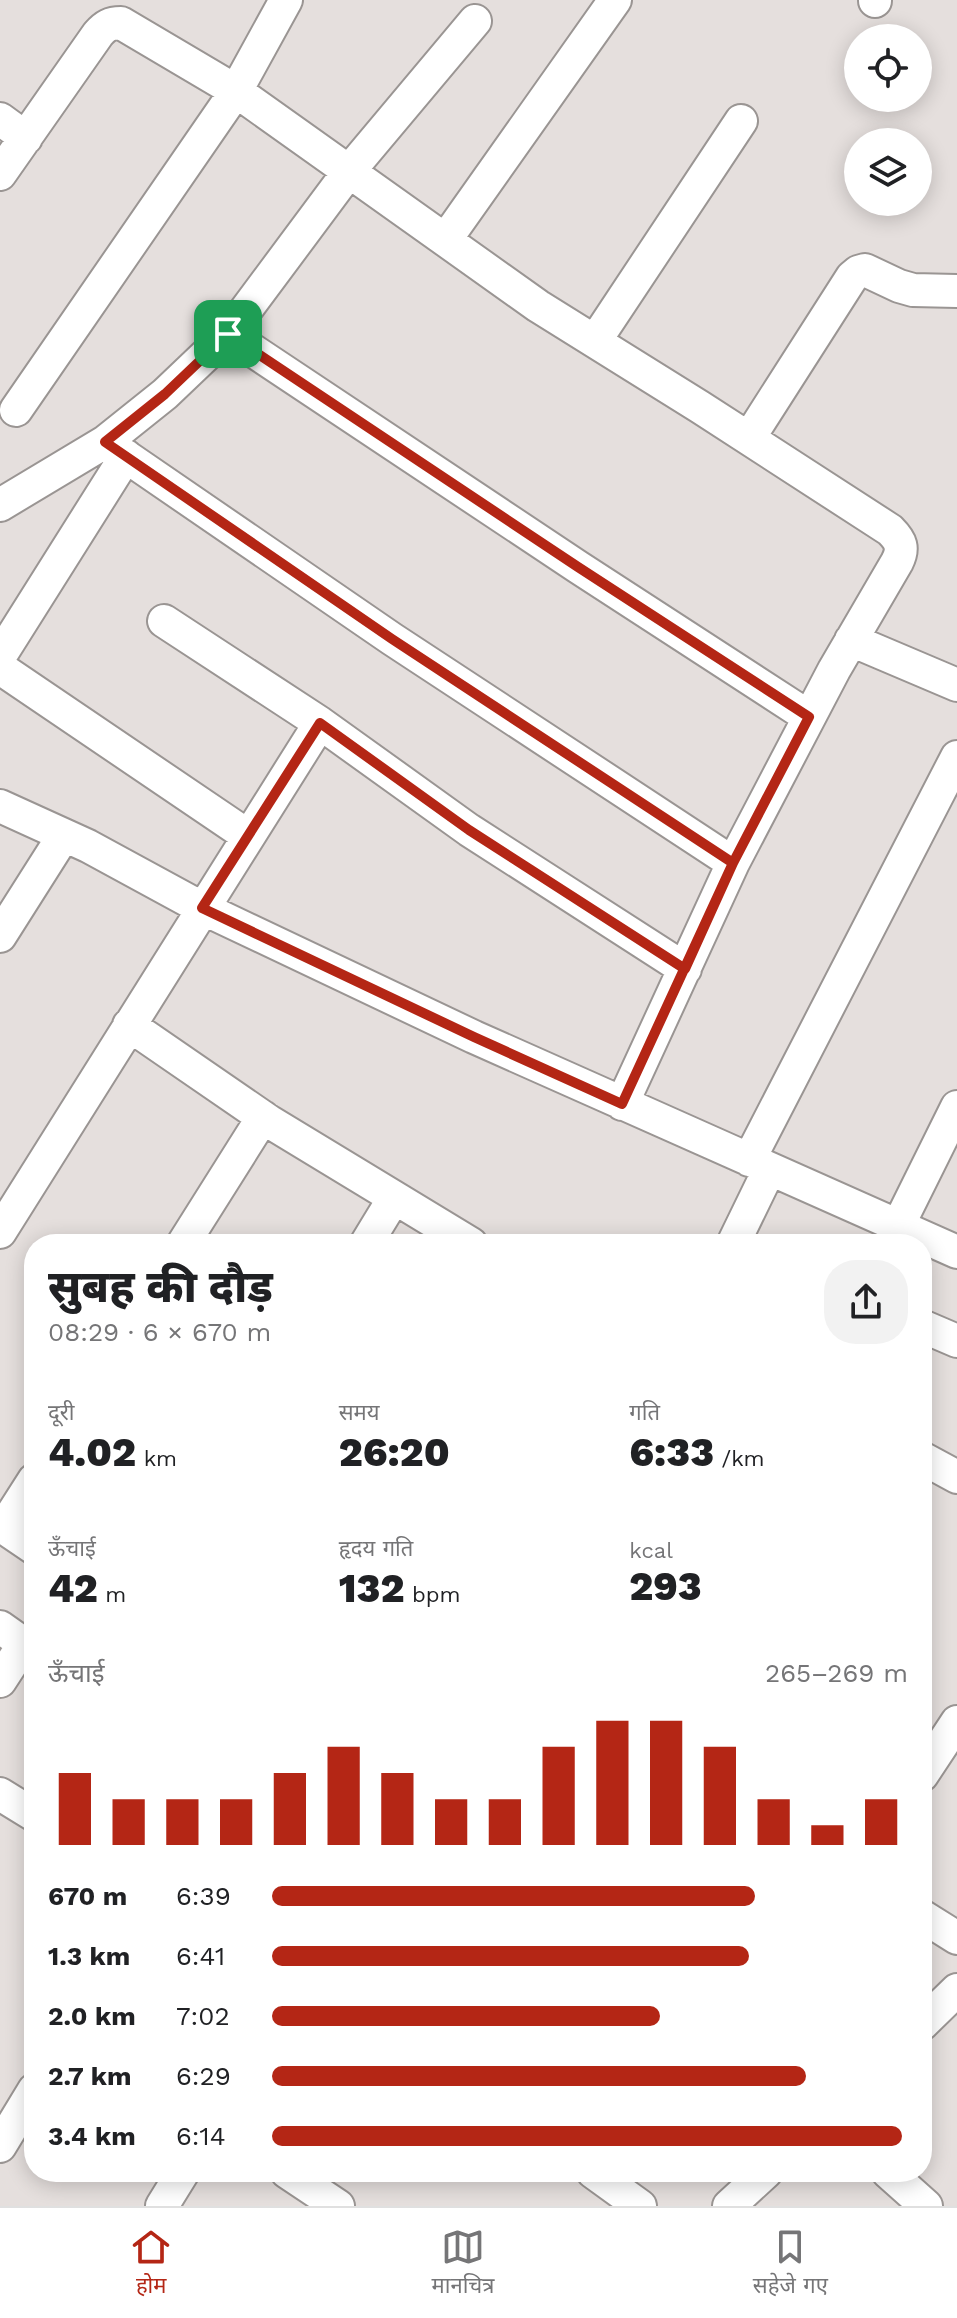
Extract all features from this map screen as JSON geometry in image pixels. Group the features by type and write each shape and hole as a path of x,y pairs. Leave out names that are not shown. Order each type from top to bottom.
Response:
{"street":[{"path":"16,410 236,91 286,0"},
{"path":"446,239 615,0"},
{"path":"0,656 116,449 165,394 228,334 350,170 475,21"},
{"path":"0,174 13,128 105,26 121,23 236,91 538,306 749,438 890,530 900,540 902,551 897,562 809,717 733,863 622,1104"},
{"path":"595,341 741,121"},
{"path":"749,438 858,272 870,271 913,290 957,291"},
{"path":"228,334 809,717"},
{"path":"0,505 116,449"},
{"path":"116,449 392,639 733,863"},
{"path":"164,621 320,723 469,830 685,969"},
{"path":"851,640 957,685"},
{"path":"0,668 248,836"},
{"path":"0,1232 320,723"},
{"path":"736,1234 759,1165 947,800 957,757"},
{"path":"0,806 64,835 202,908 474,1037 916,1234"},
{"path":"0,936 64,835"},
{"path":"129,1025 263,1117 454,1234"},
{"path":"898,1226 957,1107"},
{"path":"189,1234 263,1117"},
{"path":"372,1234 394,1198"},
{"path":"932,1241 957,1252"},
{"path":"932,1330 957,1341"},
{"path":"932,1463 957,1477"},
{"path":"24,1494 2,1526 24,1541"},
{"path":"0,1681 19,1641"},
{"path":"932,1760 957,1722"},
{"path":"0,1794 24,1809"},
{"path":"932,1922 957,1938"},
{"path":"932,2014 957,1990"},
{"path":"0,2146 24,2106"},
{"path":"162,2206 177,2182"},
{"path":"302,2182 338,2206"},
{"path":"607,2182 640,2206"},
{"path":"729,2206 755,2182"},
{"path":"899,2182 926,2206"}],"route":[{"path":"228,334 165,394 105,442 392,639 733,863 685,969 469,830 320,723 202,908 622,1104 685,969 733,863 809,717 228,334"}]}
